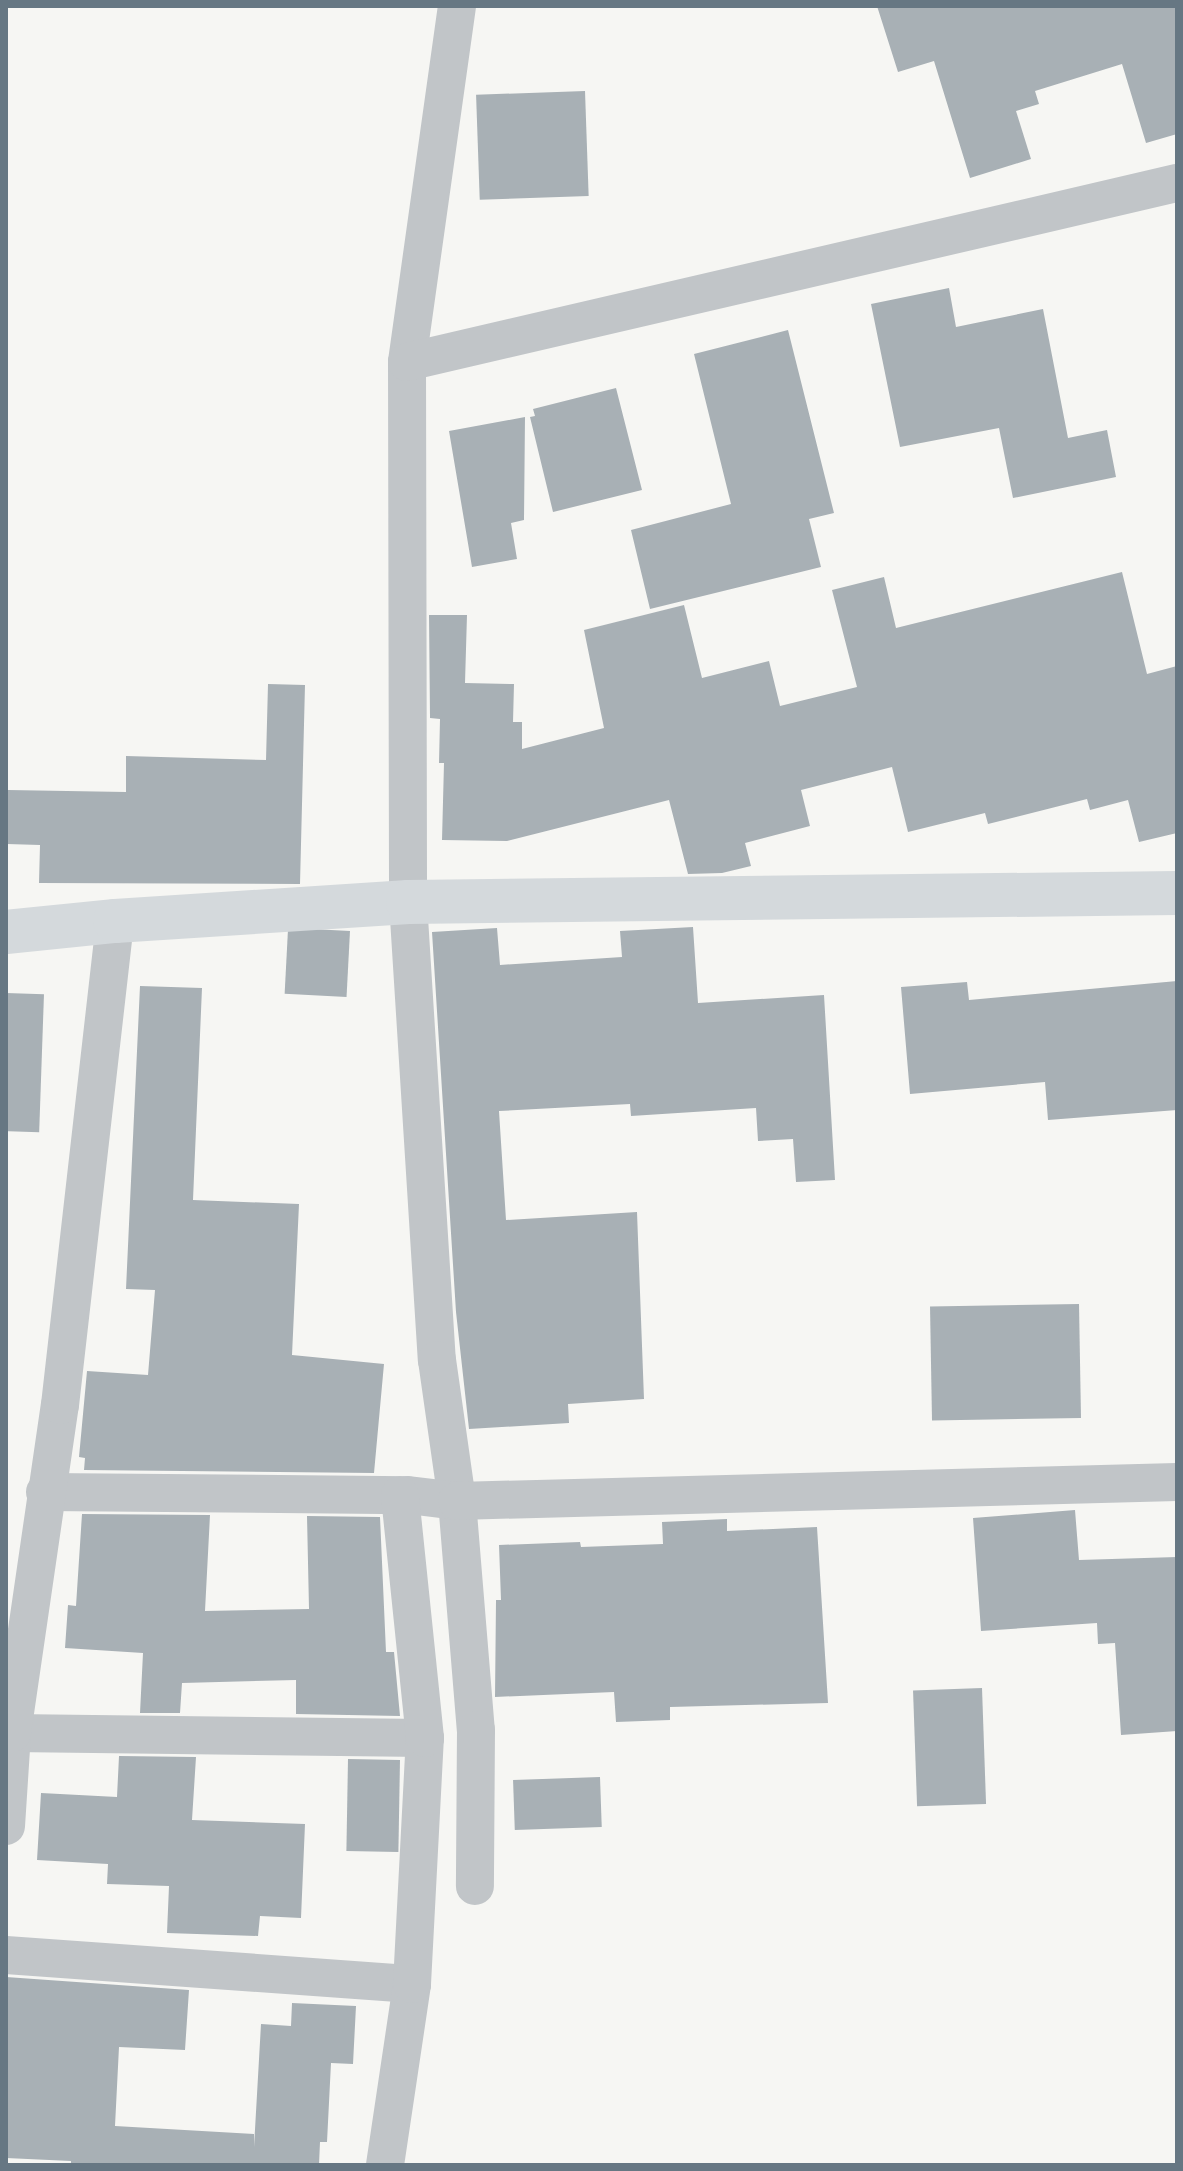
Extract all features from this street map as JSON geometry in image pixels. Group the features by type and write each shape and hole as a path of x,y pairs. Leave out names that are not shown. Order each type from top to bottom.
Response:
{"street":[{"path":"385,2165 412,1984 425,1738 426,1497 437,1360 408,902 407,362 457,6"},
{"path":"407,362 1177,183"},
{"path":"6,932 115,921 408,902 1177,893"},
{"path":"6,1826 12,1733 87,1184 115,921"},
{"path":"45,1492 426,1497 1177,1482"},
{"path":"426,1497 476,1730 475,1886"},
{"path":"12,1733 425,1738"},
{"path":"6,1955 412,1984"}],"building":[{"path":"877,6 1177,6 1177,134 1146,143 1122,64 1035,91 1039,104 1016,111 1031,159 970,178 934,61 898,72"},
{"path":"585,91 589,196 480,200 476,95"},
{"path":"949,288 956,327 1043,309 1068,438 1107,430 1116,477 1013,498 999,428 900,447 871,304"},
{"path":"788,330 834,513 809,519 821,567 650,609 631,530 731,504 694,354"},
{"path":"616,388 642,490 553,512 530,417 535,416 533,409"},
{"path":"525,417 524,520 511,523 517,559 472,567 449,431"},
{"path":"1122,572 1147,674 1177,666 1177,833 1139,842 1128,800 1090,810 1087,799 988,824 985,813 908,832 892,767 801,790 810,826 745,843 751,866 722,873 688,874 669,800 507,841 442,840 444,763 439,763 440,719 430,718 429,615 467,615 465,683 514,684 513,722 522,722 522,749 604,728 584,630 684,605 702,678 769,661 780,706 857,687 832,590 884,577 896,628"},
{"path":"268,684 305,685 300,884 39,883 40,845 7,844 8,790 126,792 126,756 266,760"},
{"path":"693,927 698,1003 824,995 835,1180 796,1182 793,1139 758,1141 756,1108 631,1116 630,1104 499,1111 506,1220 637,1212 644,1399 568,1404 569,1423 469,1429 456,1312 432,932 497,928 500,965 622,957 620,931"},
{"path":"288,928 350,931 347,997 285,994"},
{"path":"1177,981 1177,1110 1048,1120 1045,1082 910,1094 901,987 967,982 969,1000"},
{"path":"140,986 202,988 193,1200 299,1204 292,1355 384,1364 374,1473 84,1470 85,1458 79,1457 87,1371 148,1375 155,1290 126,1289"},
{"path":"6,993 44,994 39,1132 6,1131"},
{"path":"1079,1304 1081,1418 932,1421 930,1307"},
{"path":"1075,1510 1079,1560 1177,1557 1177,1731 1121,1735 1115,1643 1098,1644 1097,1623 981,1631 973,1518"},
{"path":"82,1514 210,1515 205,1611 309,1609 307,1516 380,1517 386,1652 394,1652 400,1716 296,1714 296,1680 182,1683 180,1713 140,1713 143,1653 65,1648 68,1605 76,1606"},
{"path":"727,1519 727,1531 817,1527 828,1703 670,1707 670,1720 616,1722 614,1692 495,1697 496,1600 501,1600 499,1545 580,1542 581,1547 663,1544 662,1522"},
{"path":"982,1688 986,1804 917,1806 913,1690"},
{"path":"119,1756 196,1757 192,1820 305,1824 301,1918 260,1916 258,1936 167,1933 169,1886 107,1884 108,1864 37,1860 41,1793 117,1797"},
{"path":"348,1759 400,1760 398,1852 346,1851"},
{"path":"600,1777 602,1827 515,1830 513,1780"},
{"path":"6,1977 189,1990 185,2050 119,2047 115,2126 254,2134 254,2147 261,2024 291,2026 292,2003 356,2006 353,2064 331,2063 327,2142 320,2142 319,2165 71,2165 71,2161 6,2158"}]}
